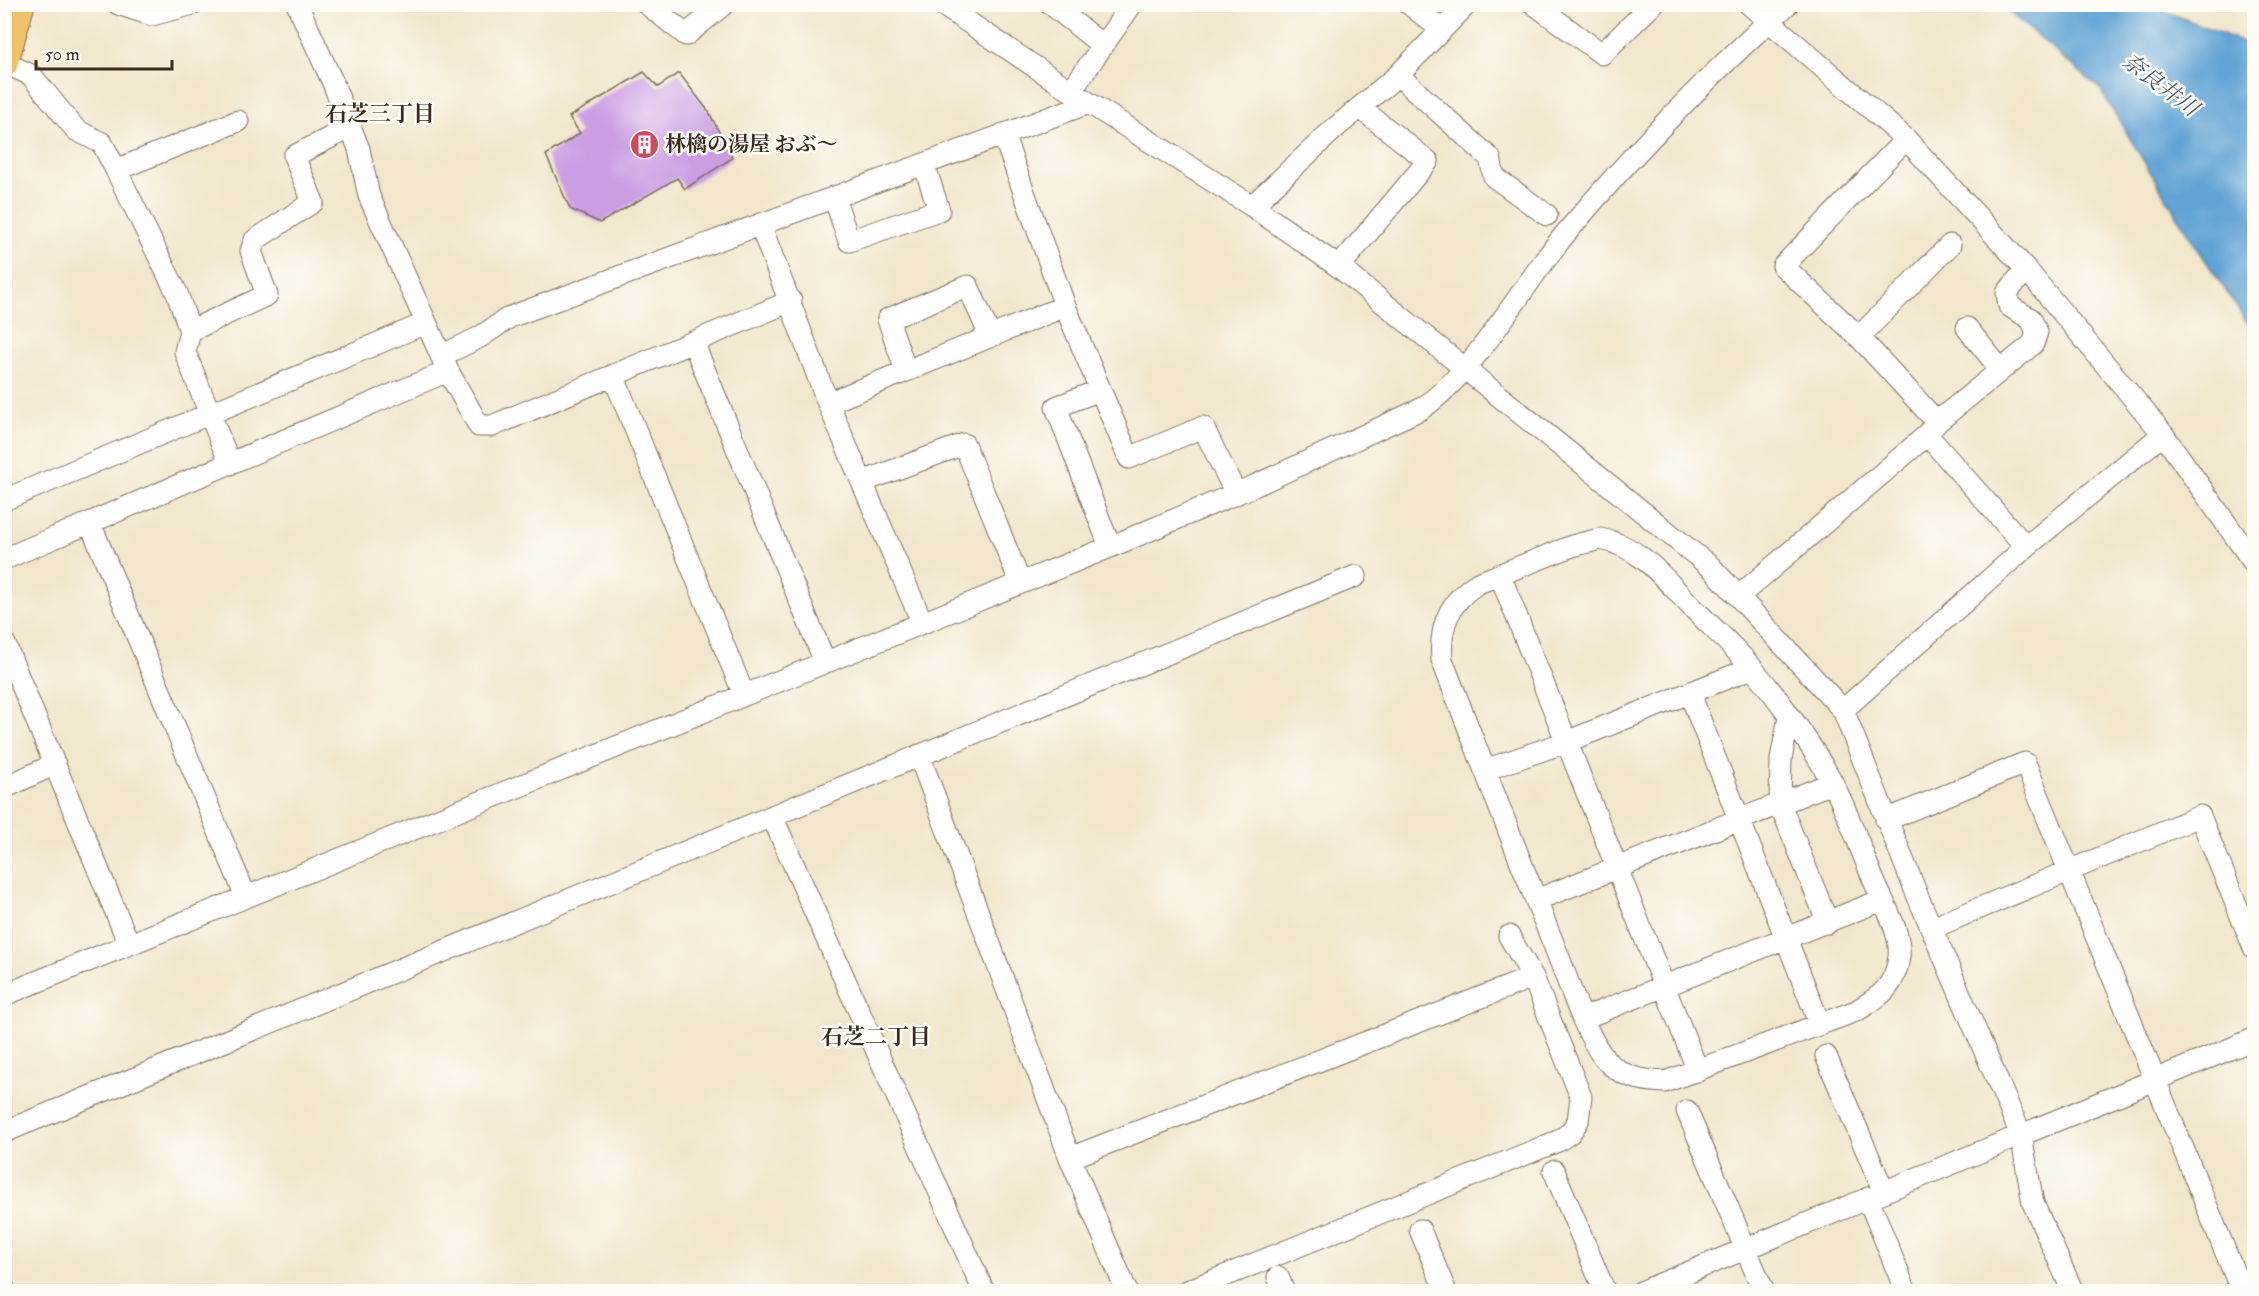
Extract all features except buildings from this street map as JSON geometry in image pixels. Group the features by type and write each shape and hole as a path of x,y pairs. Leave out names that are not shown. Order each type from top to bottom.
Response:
{"main road":[{"path":"6,53 21,4"}],"street":[{"path":"118,4 152,15 193,4"},
{"path":"297,4 351,127 359,149 369,196 445,364 479,426 492,426 791,301"},
{"path":"647,4 686,35 724,4"},
{"path":"941,4 1089,103 1252,206 1339,267 1712,568 1842,710 1886,820 2021,1135 2033,1203 2073,1292"},
{"path":"1051,4 1102,46"},
{"path":"1071,91 1132,4"},
{"path":"1409,4 1442,30"},
{"path":"1252,206 1398,75 1467,4"},
{"path":"1534,4 1602,54 1653,4"},
{"path":"1749,4 1906,139 2026,269 2163,434 2254,563"},
{"path":"4,995 1110,547 1236,494 1421,409 1436,399 1465,367 1565,234 1665,122 1787,5"},
{"path":"6,53 31,75 76,130 102,144 177,293 190,332 185,352 230,464"},
{"path":"1398,75 1490,158 1494,177 1547,215"},
{"path":"4,560 230,464 445,364 510,317 1089,103"},
{"path":"1339,267 1428,161 1360,108"},
{"path":"116,170 238,121"},
{"path":"190,332 267,295 251,251 255,240 313,202 294,156 351,127"},
{"path":"1003,134 1065,306 1129,458 1203,427 1236,494"},
{"path":"1906,139 1783,266 1859,337 2026,547"},
{"path":"834,197 849,241 939,210 924,164"},
{"path":"760,224 828,403 922,622"},
{"path":"1859,337 1950,245"},
{"path":"1738,596 2033,344 2037,332 2031,319 2009,306 2007,293 2026,269"},
{"path":"906,371 888,318 968,286 990,336"},
{"path":"828,403 1065,306"},
{"path":"4,500 426,323"},
{"path":"1967,328 2001,370"},
{"path":"693,342 825,662"},
{"path":"613,375 744,695"},
{"path":"1100,390 1056,407 1110,547"},
{"path":"1842,710 2026,547 2163,434"},
{"path":"862,482 964,444 1020,582"},
{"path":"90,523 246,897"},
{"path":"1600,540 1620,542 1648,563 1752,668 1811,747 1832,783 1897,936 1900,955 1895,975 1883,995 1856,1011 1665,1082 1630,1077 1615,1069 1597,1048 1584,1018 1443,660 1442,632 1453,603 1463,592 1500,574 1572,546 1600,540"},
{"path":"1500,574 1698,1071"},
{"path":"4,1132 1356,576"},
{"path":"4,642 129,944"},
{"path":"1485,770 1566,742 1752,668"},
{"path":"1690,694 1820,1025"},
{"path":"1789,717 1781,759 1780,804 1828,923"},
{"path":"919,755 1070,1158 1127,1292"},
{"path":"1886,820 2025,763 2068,872 2157,1079 2242,1292"},
{"path":"4,788 55,764"},
{"path":"1536,900 1617,870 1832,783"},
{"path":"772,816 984,1292"},
{"path":"1932,928 2200,816 2254,948"},
{"path":"1584,1018 1882,900"},
{"path":"1185,1292 1558,1141 1570,1133 1578,1121 1581,1097 1533,977 1509,936"},
{"path":"1070,1158 1533,977"},
{"path":"1641,1292 2254,1039"},
{"path":"1826,1056 1876,1195 1906,1292"},
{"path":"1687,1112 1764,1292"},
{"path":"1554,1171 1605,1292"},
{"path":"1420,1230 1446,1292"}],"water":[{"name":"奈良井川","path":"2001,5 2149,5 2254,46 2254,346 2250,327 2190,237 2100,89"}],"place":[{"name":"林檎の湯屋 おぶ～","path":"644,144"}],"district":[{"name":"石芝三丁目","path":"380,113"},
{"name":"石芝二丁目","path":"876,1036"}]}
